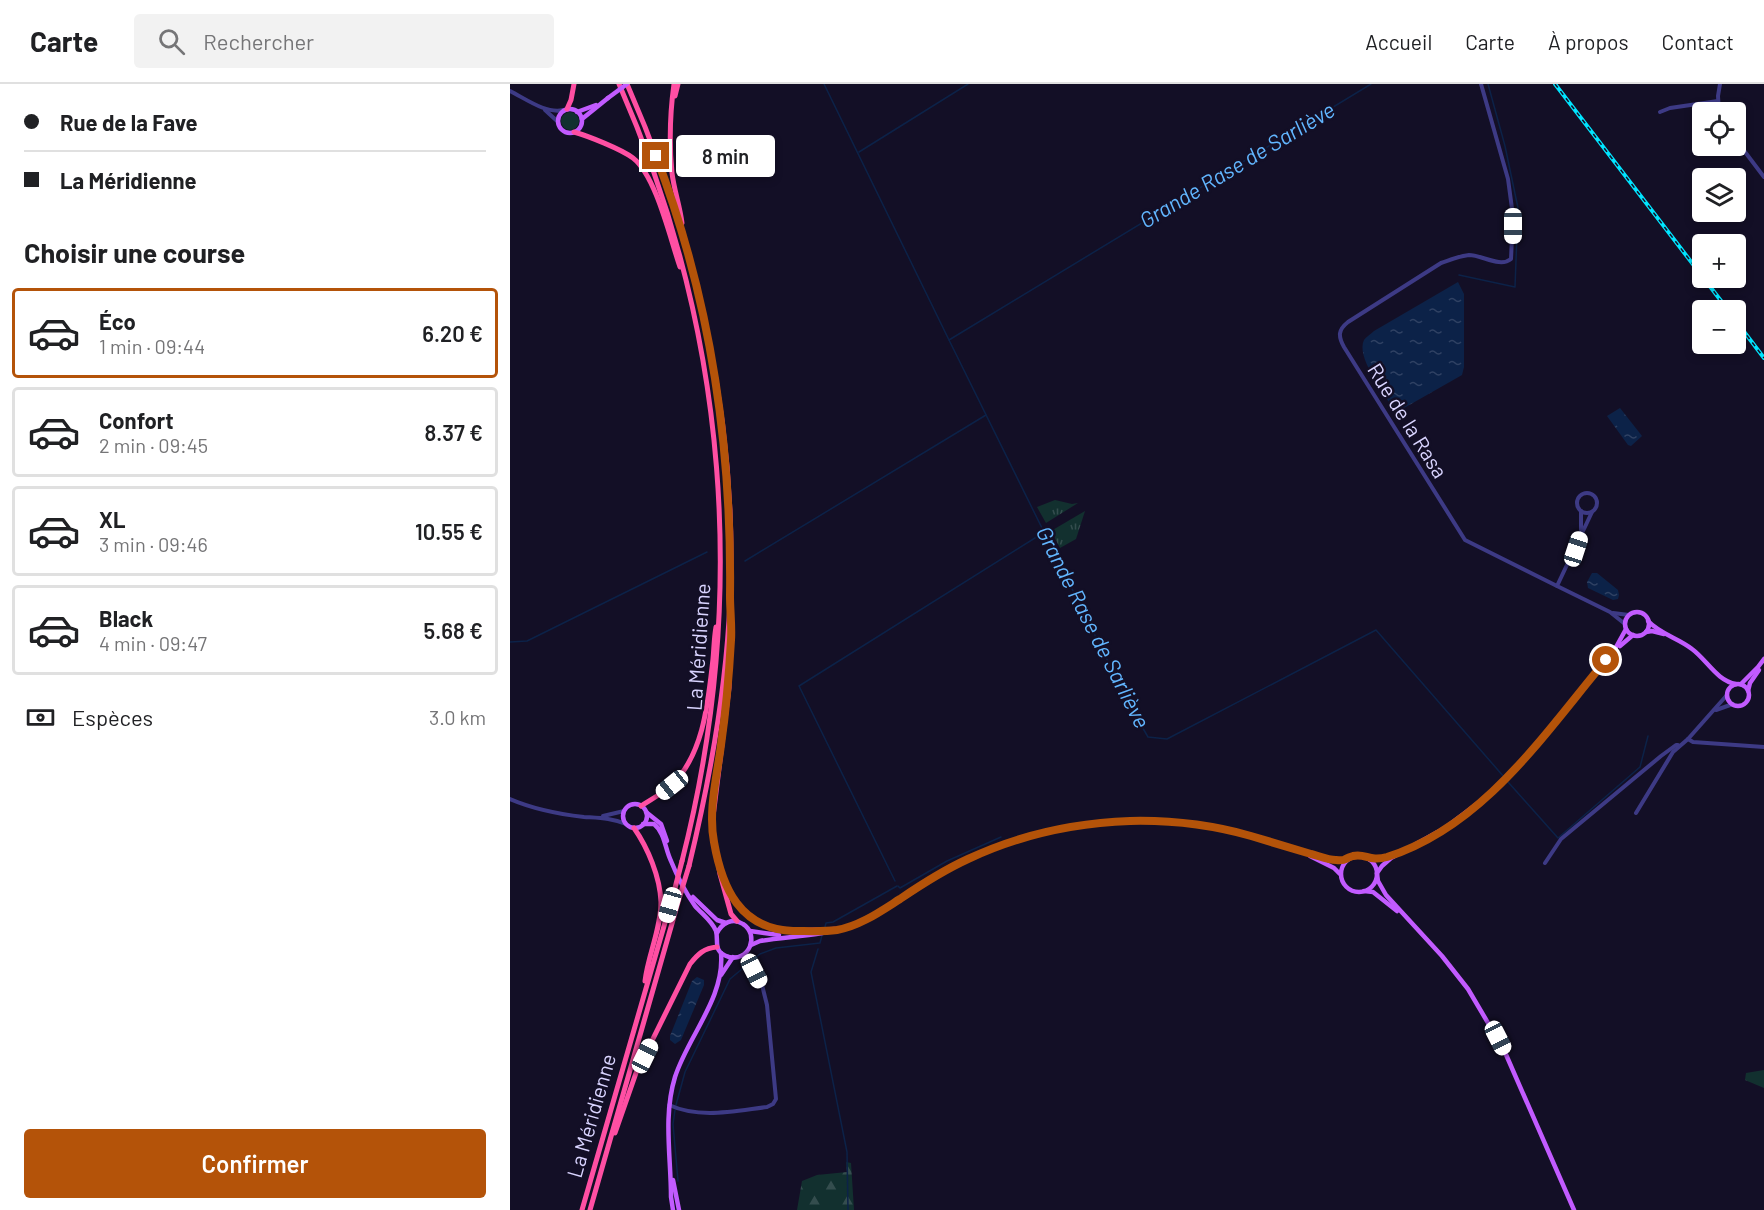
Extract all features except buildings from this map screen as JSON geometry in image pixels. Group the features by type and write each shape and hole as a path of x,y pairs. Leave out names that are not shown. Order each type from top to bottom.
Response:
{"highway":[{"path":"565,110 571,100 574,84"},
{"name":"La Méridienne","path":"582,1210 675,888 699,788 712,708 721,608 722,543 716,456 703,354 689,291 664,200 619,84"},
{"name":"La Méridienne","path":"590,1210 688,866 712,760 723,682 730,603 730,533 723,440 712,356 687,249 664,177 627,84"},
{"path":"676,84 670,124 672,175 687,249"},
{"path":"574,132 626,153 642,168 651,185 689,291"},
{"path":"730,603 732,627 729,688 713,807 713,841 728,905 737,921"},
{"path":"641,806 661,794 680,775 699,738 707,704 715,633 721,608"},
{"path":"634,828 641,837 656,873 661,903 643,997"},
{"path":"713,841 732,897 749,917 762,925 778,930 839,929"},
{"path":"596,1188 636,1073 690,963 700,952 707,948 717,947"}],"main road":[{"path":"599,105 577,112 565,110 557,121 562,130 574,132 580,127 582,119 627,84"},
{"path":"577,112 582,119"},
{"path":"1615,649 1629,615 1640,612 1654,626 1693,649 1712,669 1730,683 1738,684 1748,691"},
{"path":"1646,632 1648,621"},
{"path":"1625,627 1633,636"},
{"path":"1364,891 1373,885 1382,866 1391,858 1428,838 1478,805 1510,775 1615,649 1633,636 1640,636 1646,632 1652,631 1670,636"},
{"path":"1728,694 1731,687 1758,668 1764,659"},
{"path":"1712,669 1733,704 1739,705 1745,703 1749,697 1750,683 1764,664"},
{"path":"720,977 721,953 717,947 717,933 696,906 673,867 657,826 651,823 634,828 626,824 622,816 630,804 641,806 665,829 674,865 696,901 717,920 726,923 737,921 745,925 750,932 751,945"},
{"path":"643,824 646,812"},
{"path":"721,953 733,957 745,953 751,945 760,940 839,929 872,916 966,860 1013,841 1062,828 1116,821 1169,822 1222,829 1339,861 1359,855 1370,860 1391,856 1428,838"},
{"path":"1288,848 1334,868 1340,874"},
{"path":"1348,859 1341,868 1340,874 1341,880 1348,889 1373,892 1406,919"},
{"path":"1370,860 1377,874 1377,881 1386,895 1454,971 1492,1026 1574,1210"},
{"path":"717,933 726,923"},
{"path":"750,932 788,936"},
{"path":"673,1210 671,1168 676,1074 720,977 733,957"},
{"path":"671,1168 679,1210"}],"street":[{"name":"Rue de la Rasa","path":"1481,84 1508,179 1513,216 1513,254 1507,262 1502,263 1469,255 1441,263 1342,327 1339,332 1341,342 1465,540 1610,612"},
{"path":"1660,112 1670,108 1718,100 1720,84"},
{"path":"510,91 542,107 556,111 565,110"},
{"path":"542,107 557,121"},
{"path":"1746,153 1764,177"},
{"path":"1557,586 1595,510 1597,503 1594,496 1588,493 1582,494 1578,500 1577,506 1581,511 1581,534"},
{"path":"1581,511 1592,512"},
{"path":"1610,612 1629,615"},
{"path":"1610,612 1625,627"},
{"path":"1545,863 1561,839 1661,756 1688,739 1728,694"},
{"path":"1713,711 1733,704"},
{"path":"1688,739 1693,742 1764,747"},
{"path":"1636,813 1650,793 1664,764 1678,745"},
{"path":"510,800 536,808 585,817 618,820 626,824"},
{"path":"596,817 624,811"},
{"path":"674,1107 694,1113 710,1114 767,1107 776,1099 767,1005 762,986 745,953"}],"green space":[{"path":"570,112 576,115 579,121 576,127 570,130 564,127 561,121 564,115"},
{"path":"1055,500 1078,503 1046,523 1037,507"},
{"path":"1085,511 1076,539 1060,548 1051,531"},
{"path":"1764,1070 1764,1088 1745,1080 1746,1073"},
{"path":"846,1162 851,1163 854,1210 797,1210 802,1181 817,1175 847,1172"}],"water":[{"path":"1458,282 1464,294 1464,367 1462,375 1404,408 1397,408 1390,404 1367,364 1362,347 1364,340 1374,331"},
{"path":"1620,408 1642,436 1631,446 1607,416"},
{"path":"1592,573 1597,573 1618,590 1618,599 1613,600 1588,588 1587,582"},
{"path":"697,977 704,980 704,985 681,1040 675,1044 670,1040 670,1036 692,981"}],"waterway":[{"name":"Grande Rase de Sarliève","path":"824,84 949,340 1371,84"},
{"path":"859,152 968,84"},
{"path":"1459,275 1515,287 1518,208 1505,146 1488,84"},
{"name":"Grande Rase de Sarliève","path":"949,340 1130,706 1148,737 1167,739 1376,630 1504,777"},
{"path":"745,561 986,415"},
{"path":"895,881 799,686 1043,533"},
{"path":"510,642 527,641 707,552"},
{"name":"Grande Rase de Sarliève","path":"1508,782 1558,838 1640,767 1648,736"},
{"path":"898,886 900,888 947,861 1001,837"},
{"path":"825,927 826,923 833,922 897,886"},
{"path":"676,1105 685,1072 730,979 760,954 776,948 820,943 822,935"},
{"path":"818,949 811,972 847,1152 848,1210"},
{"path":"675,1110 673,1124 678,1181"}],"railway":[{"path":"1555,84 1720,300"},
{"path":"1746,334 1764,358"}],"route":[{"path":"656,156 680,226 712,356 728,485 732,627 727,708 713,807 713,841 732,897 739,908 762,925 778,930 839,929 872,916 944,872 993,848 1062,828 1116,821 1169,822 1222,829 1331,860 1339,861 1359,855 1370,860 1391,856 1428,838 1478,805 1520,764 1606,660"}]}
